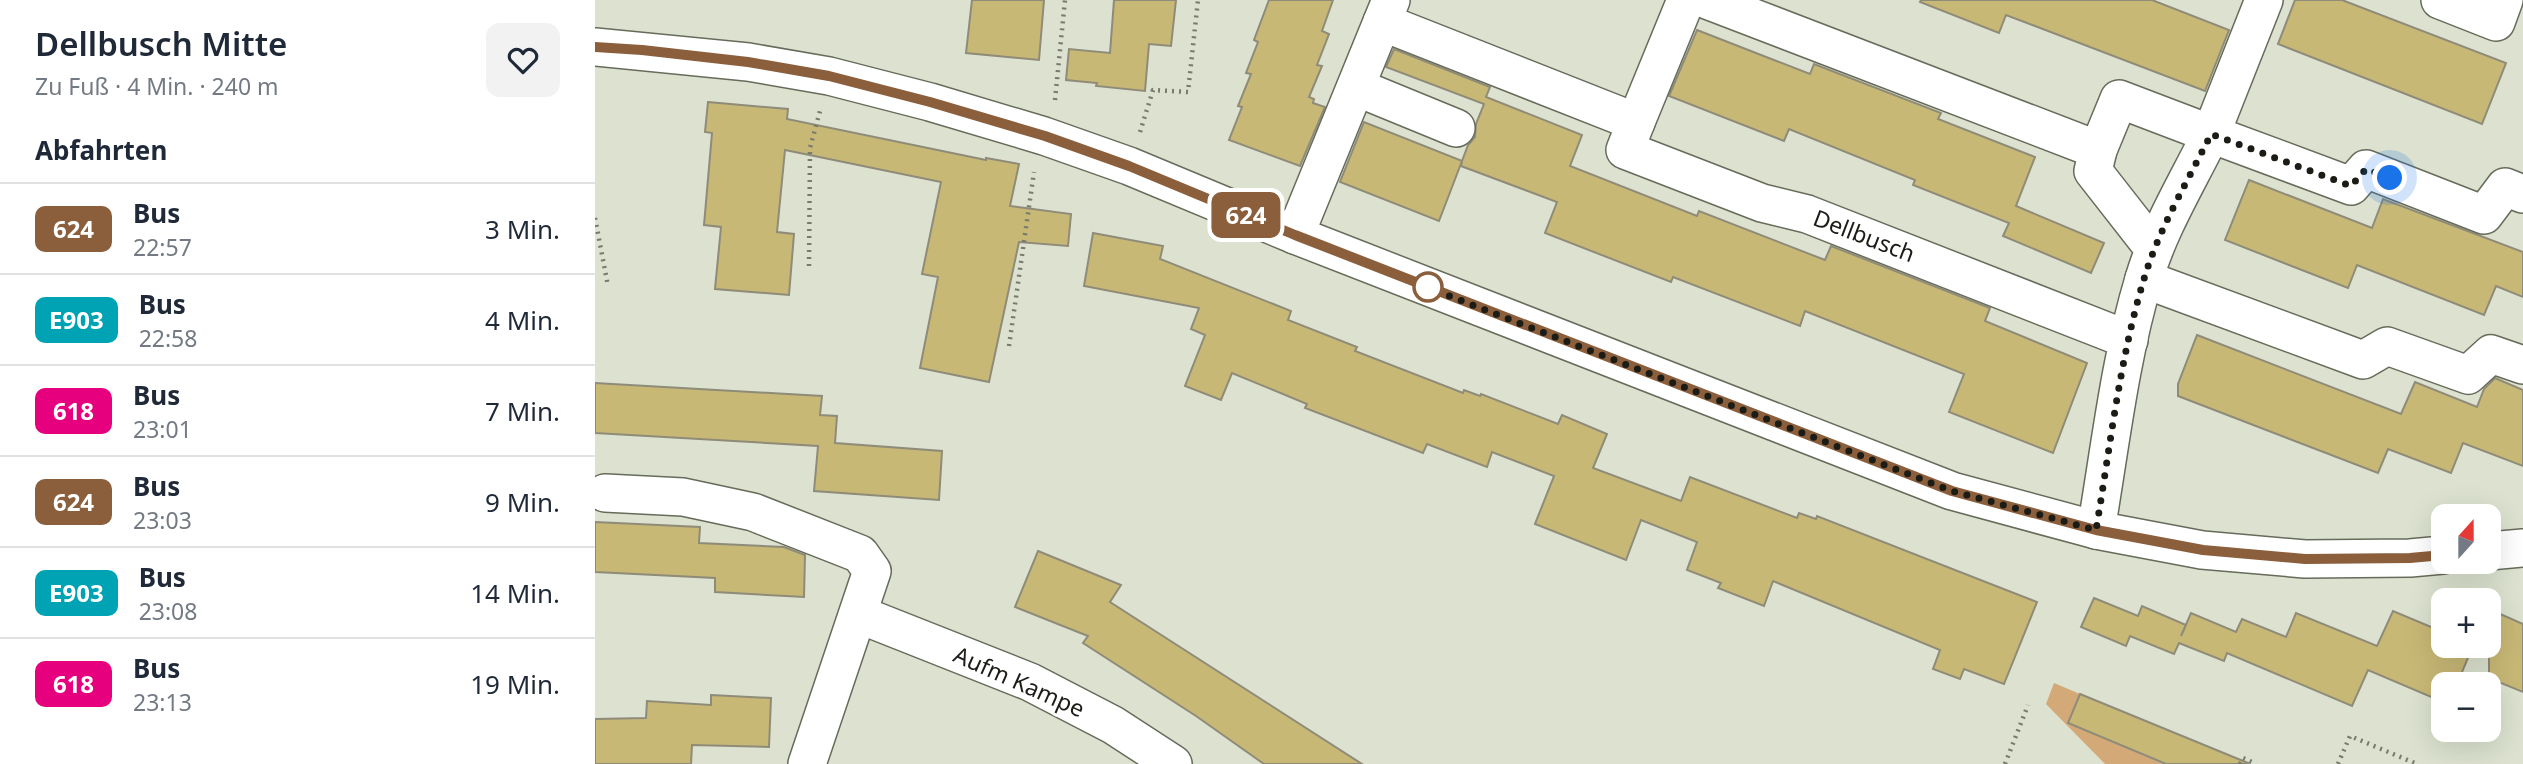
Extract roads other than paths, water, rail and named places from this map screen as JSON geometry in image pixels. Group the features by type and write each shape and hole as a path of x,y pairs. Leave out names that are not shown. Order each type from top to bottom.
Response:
{"street":[{"name":"Dellbusch","path":"1686,0 1625,150 1762,203 1807,214 2129,340"},
{"path":"1707,0 2098,150"},
{"path":"2096,530 2129,340 2149,264 2211,134 2264,0"},
{"path":"2440,0 2496,22 2504,0"},
{"path":"1295,235 1386,11 1636,122"},
{"path":"595,47 748,62 829,76 1045,136 1129,166 1295,235 1952,491 2096,530 2203,550 2305,559 2431,556"},
{"path":"1356,87 1456,128"},
{"path":"2523,194 2505,187 2484,215 2366,169 2351,186 2119,99 2098,150 2093,171 2149,264 2364,360 2387,346 2468,376 2491,354 2523,365"},
{"path":"605,493 683,497 753,512 860,554 873,571 807,764"},
{"name":"Aufm Kampe","path":"858,614 1030,682 1113,725 1173,764"}]}
